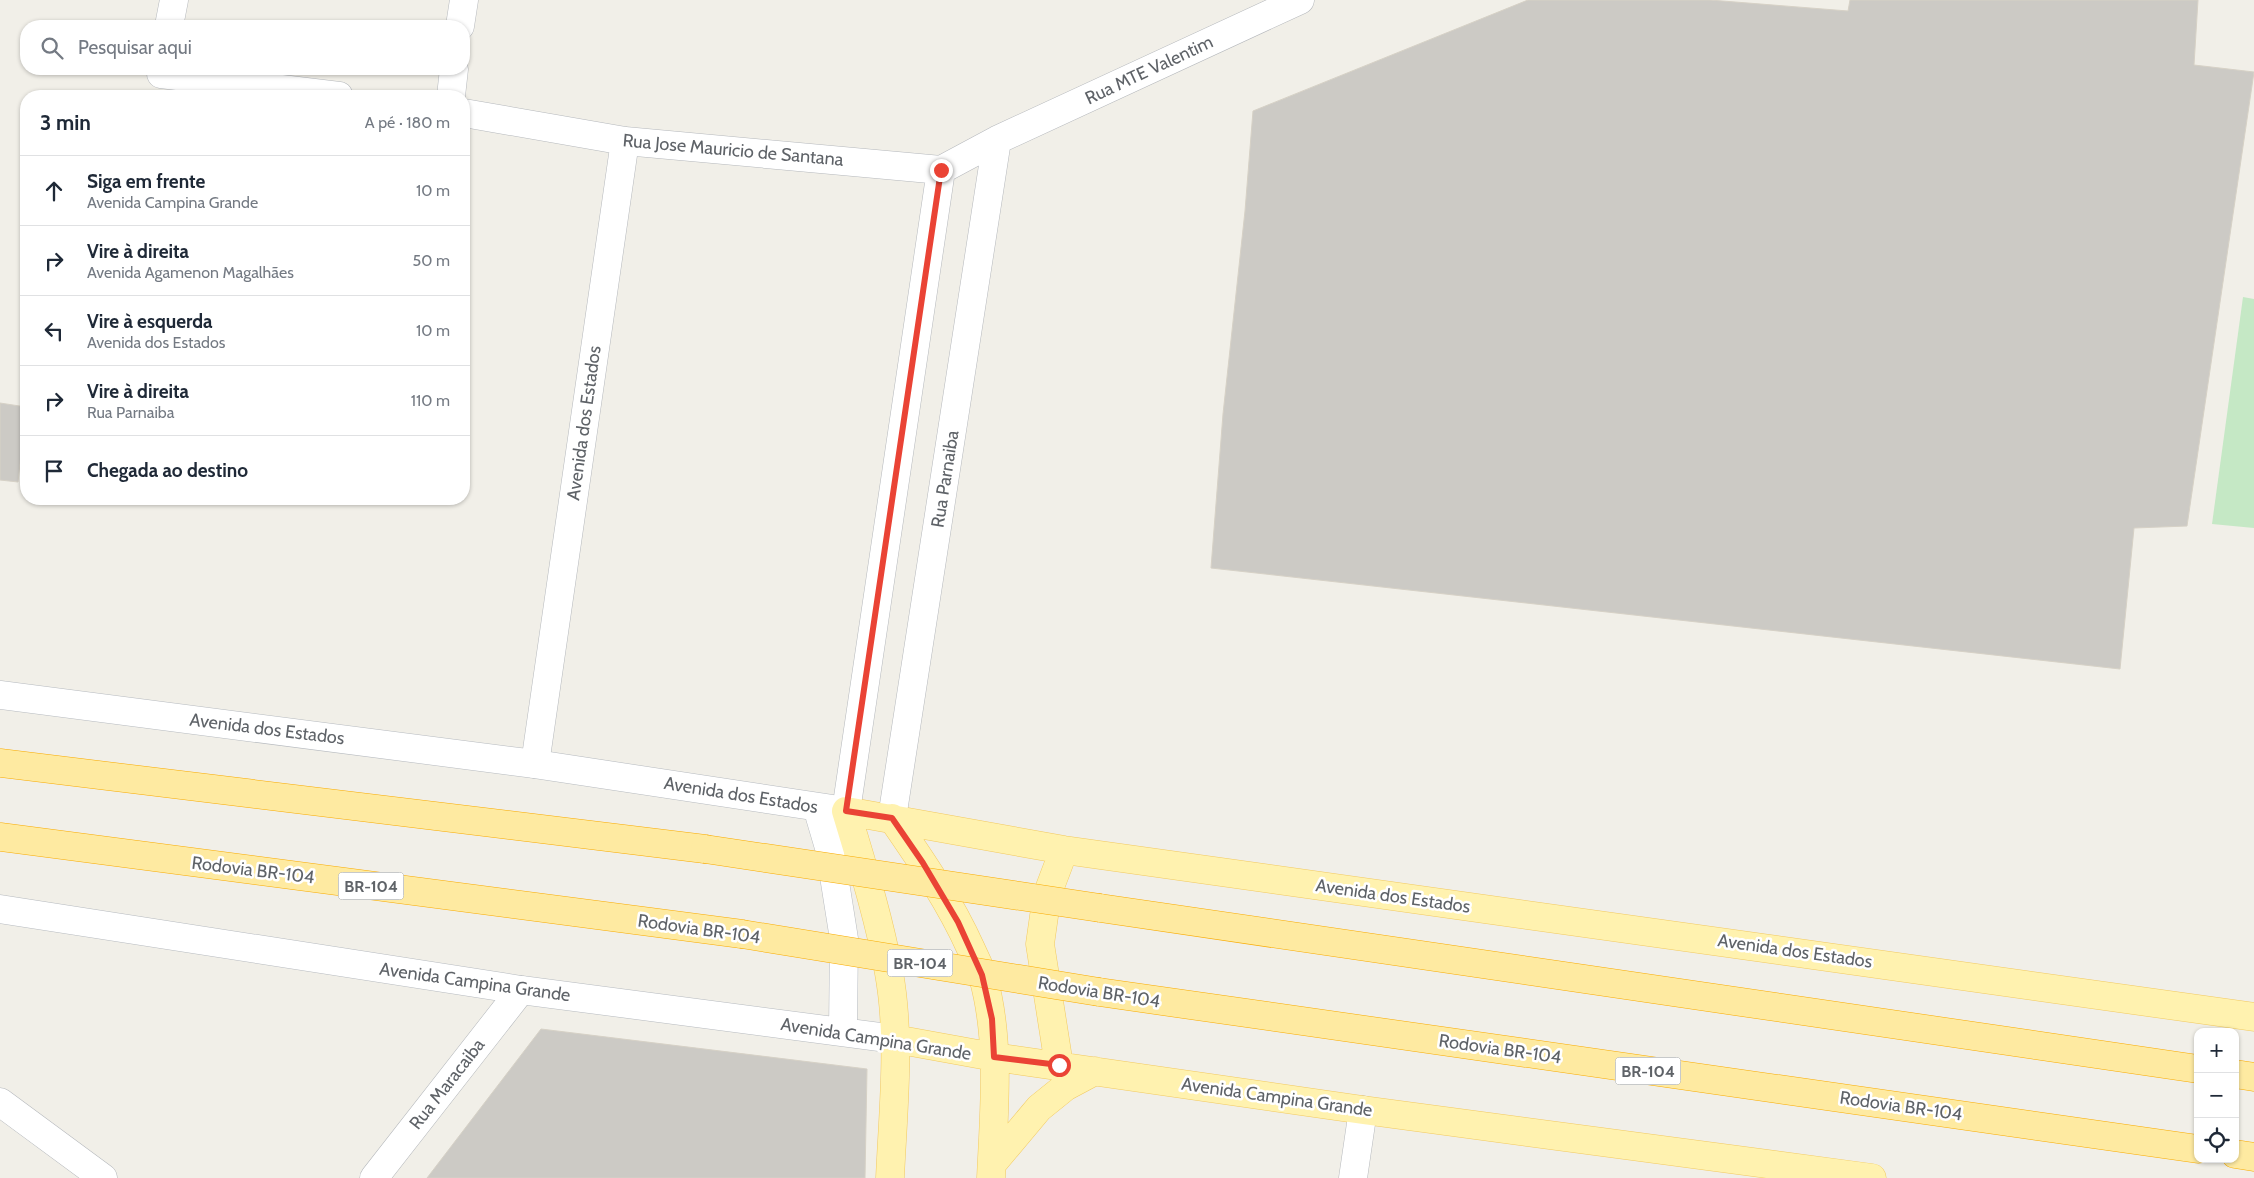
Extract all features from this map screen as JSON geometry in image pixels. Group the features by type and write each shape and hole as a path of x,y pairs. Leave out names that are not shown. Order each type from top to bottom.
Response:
{"highway":[{"path":"0,763 705,849 2194,1068"},
{"name":"Rodovia BR-104","path":"0,837 742,934 1099,992 2194,1148"},
{"path":"2239,1075 2254,1077"},
{"path":"2239,1155 2254,1157"}],"main road":[{"name":"Avenida dos Estados","path":"846,811 1064,850 2254,1017"},
{"path":"846,811 863,866 889,974 895,1040 890,1178"},
{"path":"892,818 923,863 958,922 982,975 992,1019 994,1057 991,1171"},
{"path":"1059,1065 1040,944 1047,895 1064,850"},
{"name":"Avenida Campina Grande","path":"895,1040 994,1057 1363,1110 1872,1178"},
{"path":"991,1171 1039,1108 1065,1087 1095,1070"}],"street":[{"path":"170,20 174,0"},
{"path":"461,20 464,0"},
{"name":"Rua MTE Valentim","path":"997,140 1296,1"},
{"path":"189,75 296,90"},
{"path":"451,90 453,75"},
{"name":"Rua Jose Mauricio de Santana","path":"470,114 624,141 941,170"},
{"path":"846,811 941,170 997,140"},
{"name":"Rua Parnaiba","path":"892,818 997,140"},
{"name":"Avenida dos Estados","path":"534,764 624,141"},
{"name":"Avenida dos Estados","path":"0,695 534,764 846,811"},
{"path":"817,807 830,851 844,939 843,1032"},
{"name":"Avenida Campina Grande","path":"0,909 521,990 895,1040"},
{"name":"Rua Maracaiba","path":"374,1178 521,990"},
{"path":"0,1102 104,1178"},
{"path":"1354,1178 1363,1110"}],"green space":[{"path":"2243,297 2254,299 2254,528 2212,524"}],"building":[{"path":"1528,0 1710,0 1848,11 1850,0 2198,0 2194,65 2254,72 2187,526 2134,528 2120,669 1211,568 1223,414 1245,211 1253,111"},
{"path":"0,403 20,406 20,463 18,482 0,480"},
{"path":"541,1029 867,1069 865,1178 427,1178"}],"route":[{"path":"941,170 846,811 892,818 923,863 958,922 982,975 992,1019 994,1057 1059,1065"}]}
